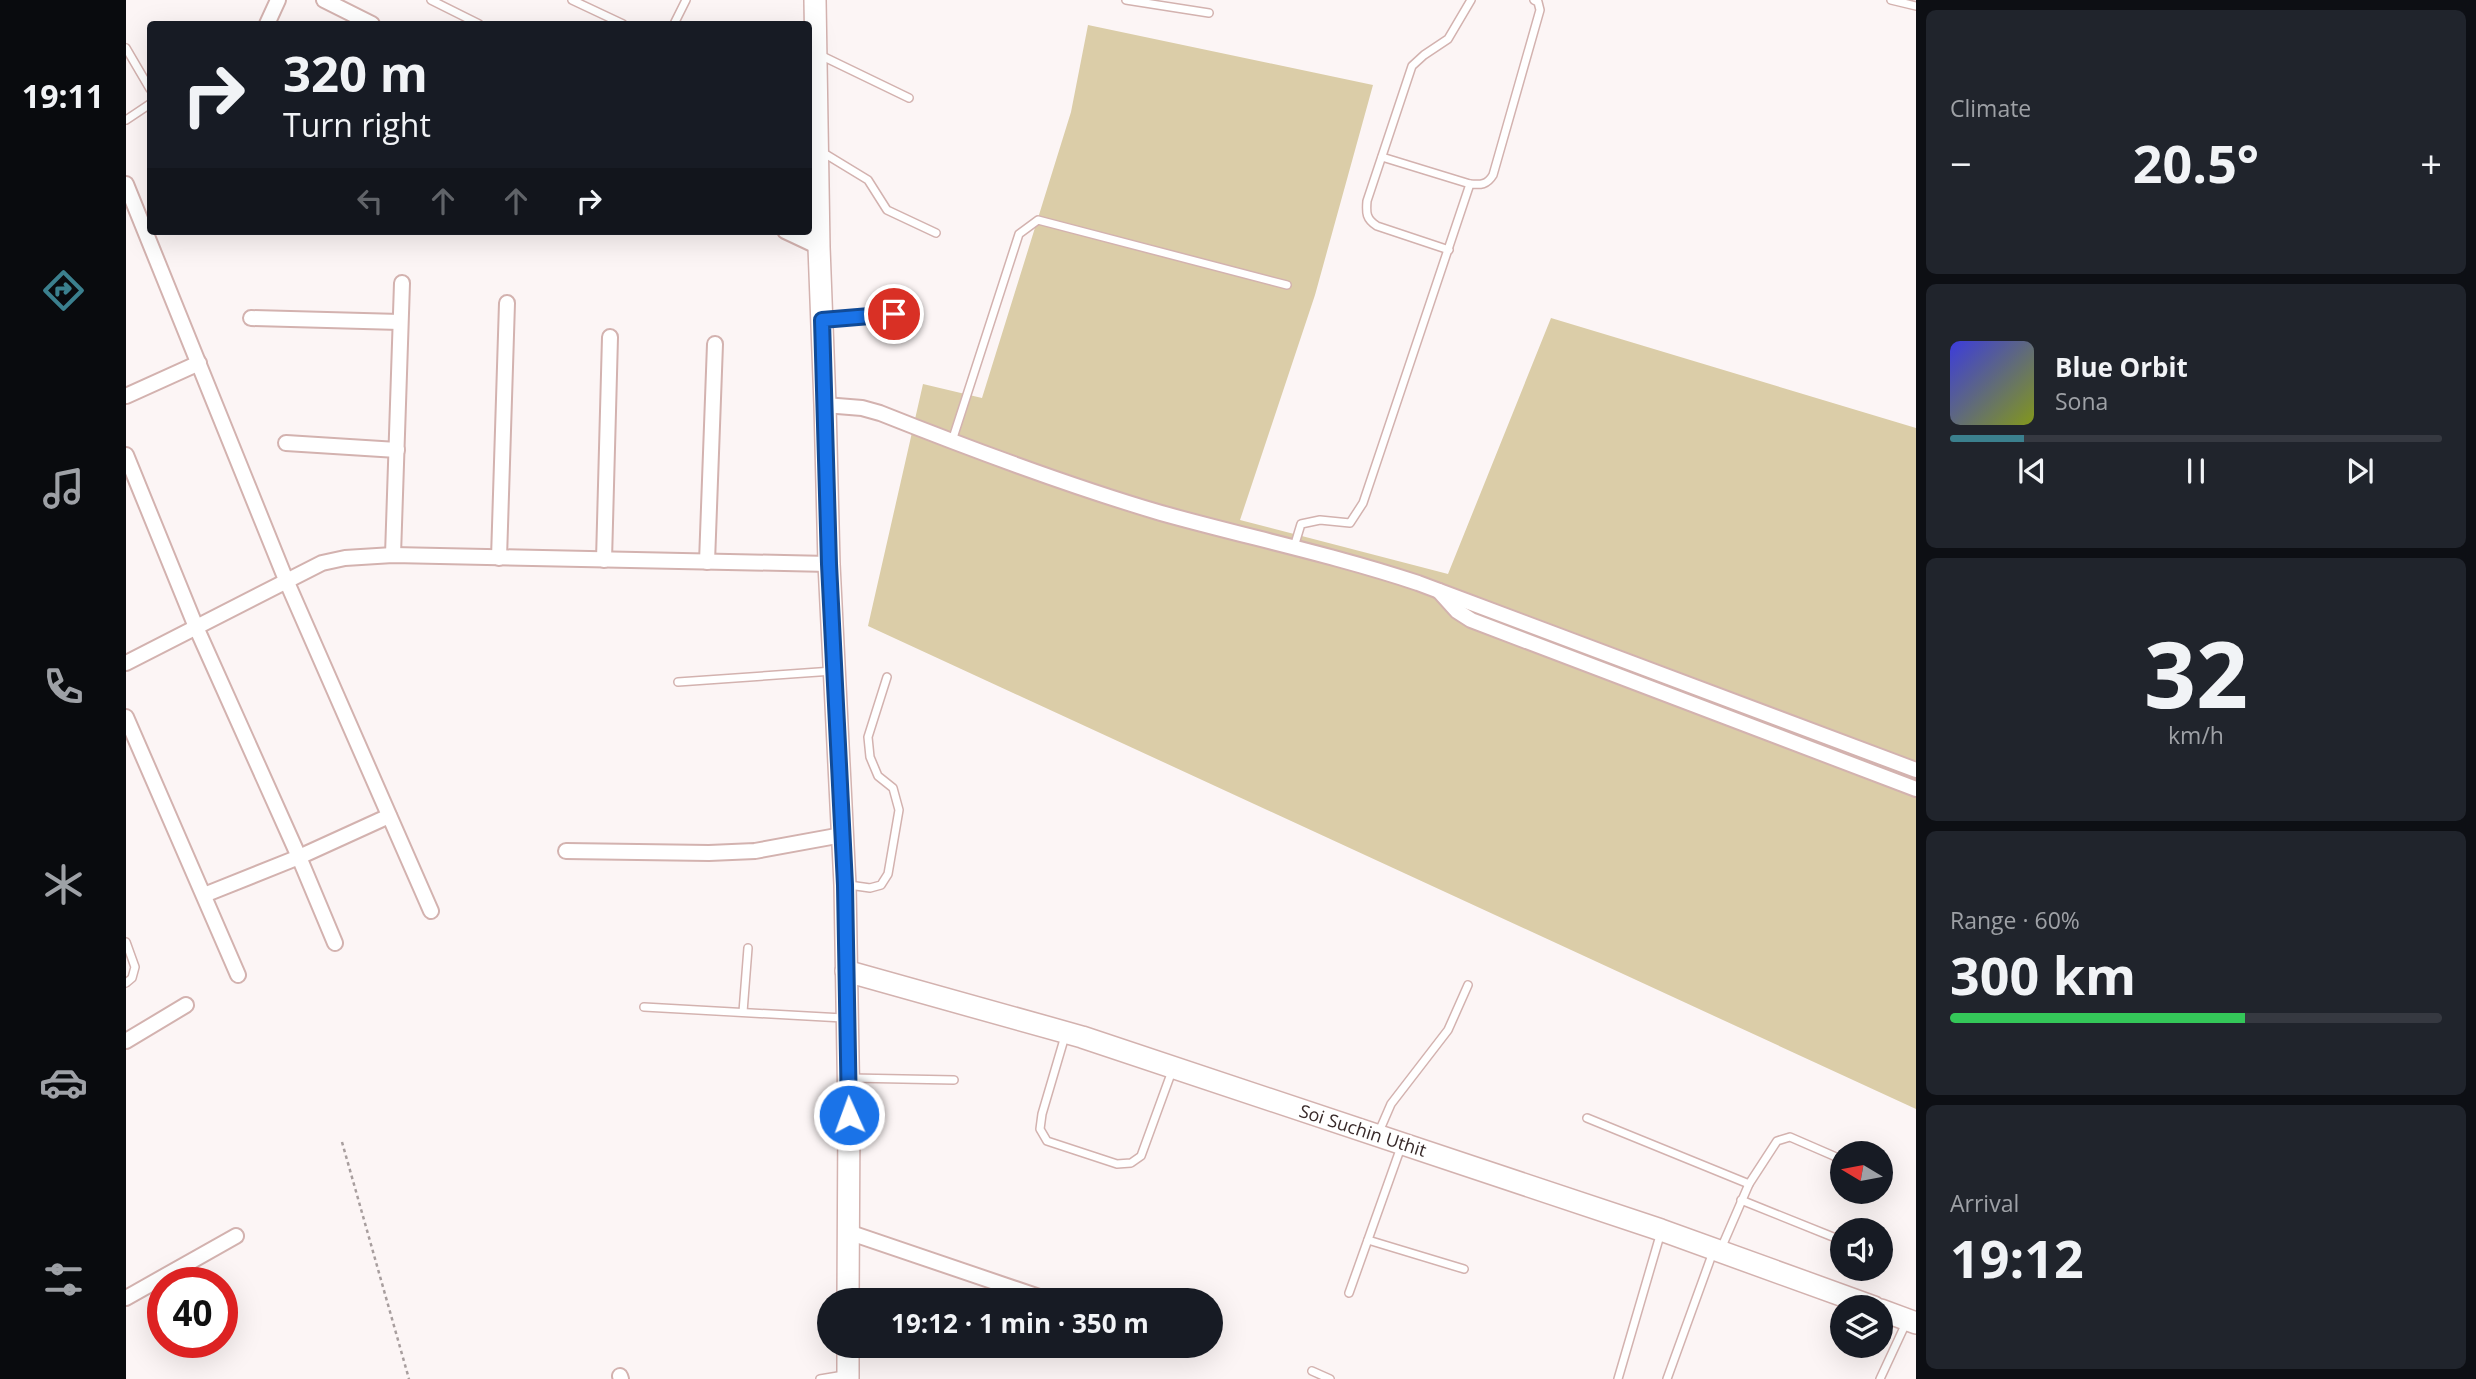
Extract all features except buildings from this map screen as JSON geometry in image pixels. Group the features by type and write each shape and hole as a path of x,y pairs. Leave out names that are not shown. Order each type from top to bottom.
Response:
{"street":[{"path":"268,21 278,0"},
{"path":"324,0 366,21"},
{"path":"815,0 818,150 813,174 822,320 829,564 845,885 848,1288"},
{"path":"126,184 286,580 431,911"},
{"path":"793,235 818,247"},
{"path":"394,555 402,283"},
{"path":"499,558 507,303"},
{"path":"251,318 400,322"},
{"path":"604,560 610,337"},
{"path":"707,562 715,344"},
{"path":"126,396 199,363"},
{"path":"825,405 862,408 880,413 1058,480 1158,512 1360,564 1438,590 1916,770"},
{"path":"286,443 397,450"},
{"path":"126,454 196,626 335,943"},
{"path":"126,663 286,580 334,560 394,555 829,564"},
{"path":"1438,590 1457,611 1471,620 1916,789"},
{"path":"126,717 238,975"},
{"path":"204,895 299,857 389,816"},
{"path":"566,851 755,851 842,835"},
{"name":"Soi Suchin Uthit","path":"846,971 1066,1032 1661,1230 1841,1295"},
{"path":"126,1041 186,1005"},
{"path":"848,1231 1013,1288"},
{"path":"126,1298 236,1236"},
{"path":"1893,1314 1912,1321"},
{"path":"848,1358 848,1376"}],"lane":[{"path":"430,0 473,21"},
{"path":"572,0 617,21"},
{"path":"676,21 686,0"},
{"path":"1126,0 1209,13"},
{"path":"1449,250 1377,226 1369,221 1366,213 1367,201 1412,66 1448,39 1471,0"},
{"path":"1382,157 1470,184 1481,185 1489,182 1540,10 1538,2 1534,0"},
{"path":"1891,0 1916,6"},
{"path":"126,48 147,84"},
{"path":"817,53 909,99"},
{"path":"126,120 147,106"},
{"path":"818,150 868,180 887,210 936,233"},
{"path":"1294,547 1301,524 1320,520 1350,523 1363,503 1470,184"},
{"path":"951,441 1019,234 1038,220 1287,285"},
{"path":"822,320 874,314 905,316"},
{"path":"678,682 834,671"},
{"path":"845,885 870,888 881,885 888,874 900,810 893,788 878,776 870,757 868,737 887,677"},
{"path":"126,942 135,967 132,978 126,983"},
{"path":"743,1012 748,948"},
{"path":"1378,1135 1391,1104 1448,1030 1468,985"},
{"path":"644,1007 847,1018"},
{"path":"1066,1032 1042,1114 1041,1129 1047,1141 1117,1164 1131,1163 1141,1156 1173,1067"},
{"path":"847,1078 954,1080"},
{"path":"1587,1118 1749,1184"},
{"path":"1667,1379 1717,1250 1749,1184 1777,1141 1790,1137 1830,1154"},
{"path":"1349,1293 1402,1143"},
{"path":"1741,1200 1830,1236"},
{"path":"1618,1379 1661,1230"},
{"path":"1368,1240 1464,1269"},
{"path":"1880,1379 1912,1321"},
{"path":"1312,1371 1330,1379"},
{"path":"820,1379 848,1376"}],"path":[{"path":"342,1142 409,1379"}],"shaded area":[{"path":"1088,25 1373,85 1315,295 1240,520 1448,574 1551,318 1916,428 1916,1109 868,626 923,384 982,398 1071,112"}],"route":[{"path":"849,1115 845,885 829,564 822,320 894,314"}]}
